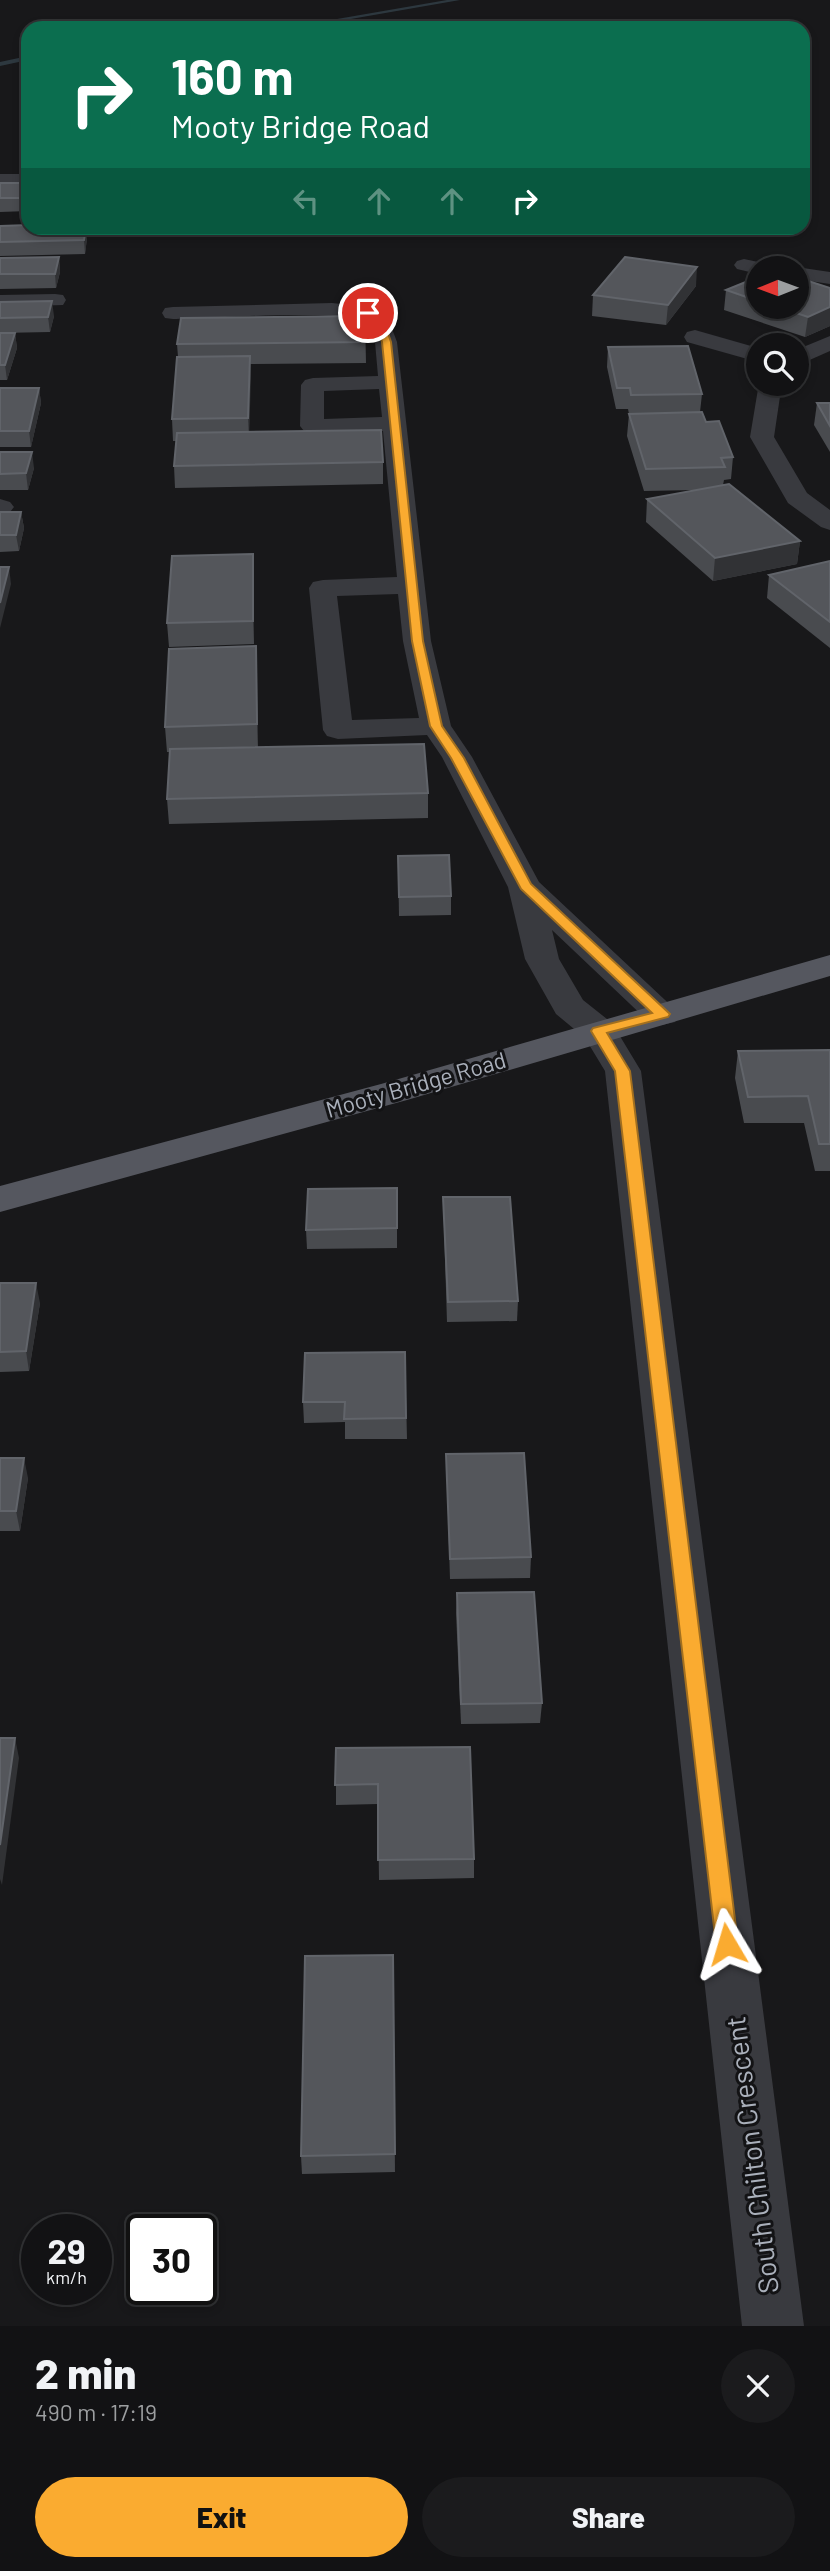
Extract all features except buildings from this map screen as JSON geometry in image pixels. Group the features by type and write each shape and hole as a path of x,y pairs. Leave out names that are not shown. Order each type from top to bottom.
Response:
{"main road":[{"name":"Mooty Bridge Road","path":"0,1199 394,1092 830,965"}],"street":[{"path":"0,180 21,180"},
{"path":"809,275 830,278"},
{"path":"0,302 55,300"},
{"path":"173,313 332,309 368,313 379,318 386,342 391,383 417,641 436,726 457,758 525,887 663,1014"},
{"path":"695,337 746,352"},
{"path":"809,353 830,343"},
{"path":"391,383 313,385 312,426 395,424"},
{"path":"769,396 762,437 797,498 830,522"},
{"path":"412,585 323,588 338,730 436,726"},
{"name":"South Chilton Crescent","path":"525,887 542,959 569,1006 598,1031 623,1071 773,2326"}],"waterway":[{"path":"330,21 457,0"},
{"path":"0,64 21,60"}],"route":[{"path":"368,313 379,318 386,342 417,641 436,726 457,758 525,887 663,1014 598,1031 623,1071 727,1944"}]}
